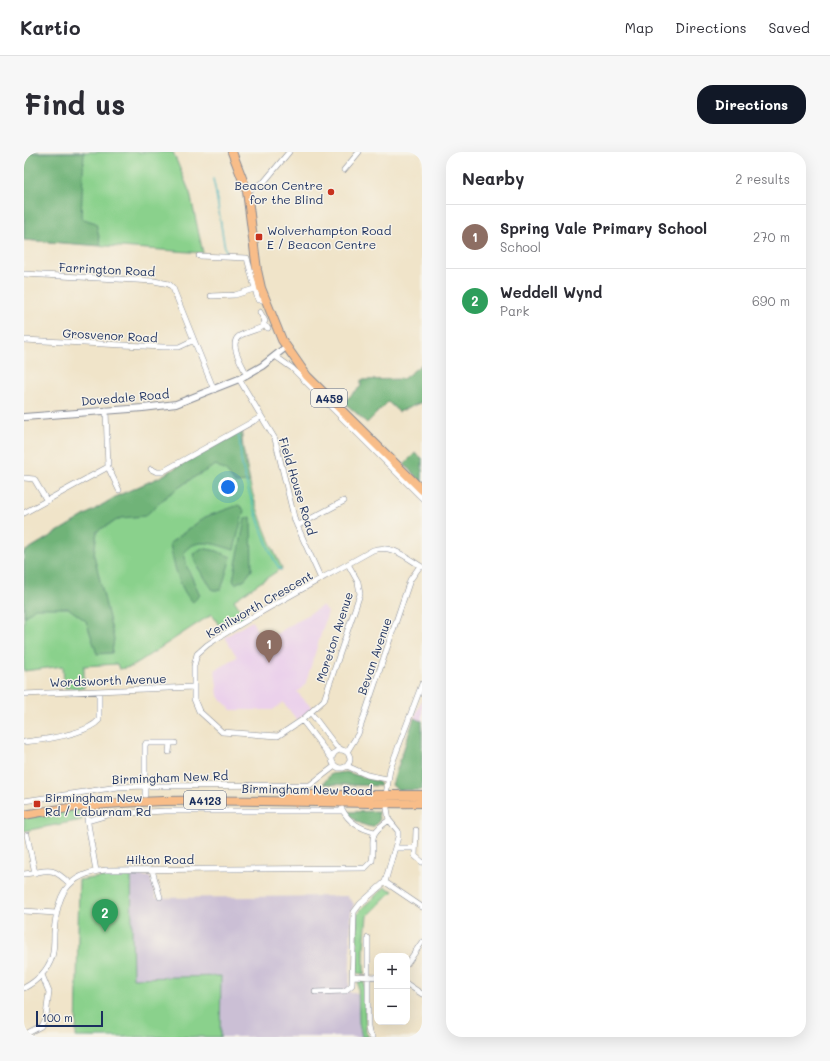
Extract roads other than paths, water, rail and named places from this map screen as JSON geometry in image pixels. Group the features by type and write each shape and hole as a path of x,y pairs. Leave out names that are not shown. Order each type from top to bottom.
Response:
{"main road":[{"name":"A459","path":"232,152 247,191 258,288 286,347 307,376 422,490"},
{"name":"Birmingham New Road","path":"24,810 145,795 386,799 422,803"},
{"name":"Birmingham New Road","path":"24,815 85,803 172,800 339,802 422,795"}],"street":[{"path":"247,191 264,182 289,152"},
{"path":"344,170 359,152"},
{"path":"199,256 247,258 258,288 234,295 211,296"},
{"name":"Farrington Road","path":"24,274 154,281 169,284 173,288 214,390"},
{"path":"247,375 235,348 235,342 239,336 257,330 263,325 265,321 260,312"},
{"path":"263,325 268,328"},
{"name":"Grosvenor Road","path":"24,340 176,347 194,340"},
{"name":"Dovedale Road","path":"24,417 168,406 214,390 247,375 286,347"},
{"path":"275,356 282,363 292,368 422,498"},
{"name":"Field House Road","path":"239,379 277,446 297,526 321,579"},
{"path":"106,410 108,468 119,490"},
{"path":"151,469 157,472 162,472 261,416"},
{"path":"24,513 108,468"},
{"path":"24,478 34,479 47,501"},
{"path":"297,526 344,501"},
{"name":"Kenilworth Crescent","path":"311,714 278,736 230,734 222,732 197,708 194,687 194,662 201,650 227,632 373,550 386,548 393,549 421,566"},
{"name":"Moreton Avenue","path":"311,714 322,703 325,696 360,594 358,582 348,564"},
{"name":"Bevan Avenue","path":"344,751 358,734 410,580 421,566"},
{"path":"314,992 345,991 352,985 354,912 360,904 385,882 396,848 398,831 389,820 386,799 387,779 422,684"},
{"name":"Wordsworth Avenue","path":"24,694 194,687"},
{"path":"24,742 59,736 87,728 95,724 99,720 100,714 99,692"},
{"path":"311,714 336,746 344,751 350,760 347,766"},
{"path":"302,720 335,766 341,768 347,766 367,775 387,779"},
{"path":"145,795 146,743 172,743 169,752"},
{"path":"332,760 335,753 344,751"},
{"name":"Birmingham New Rd","path":"24,801 118,787 310,785 335,766"},
{"path":"339,802 343,811 355,825 374,832 389,820"},
{"path":"85,803 96,871"},
{"path":"87,821 111,814 165,811 343,811"},
{"path":"416,830 414,848 415,856 422,862"},
{"name":"Hilton Road","path":"24,988 42,976 53,956 56,913 61,896 70,884 84,874 96,871 365,868 372,861 372,836 374,832"},
{"path":"28,834 34,873"},
{"path":"396,848 414,848"},
{"path":"24,874 48,870 54,871 70,884"},
{"path":"152,870 160,897"},
{"path":"385,882 422,907"},
{"path":"24,911 56,913"},
{"path":"368,938 368,1031 372,1037"},
{"path":"410,960 422,942"},
{"path":"24,1035 41,1026 46,1016 49,992 42,976"},
{"path":"353,976 374,977"},
{"path":"410,986 422,994"}],"waterway":[{"path":"213,179 226,252"},
{"path":"238,435 240,440 243,469 263,534 281,570"}],"place":[{"name":"Beacon Centre for the Blind","path":"331,192"},
{"name":"Wolverhampton Road E / Beacon Centre","path":"259,237"},
{"name":"Spring Vale Primary School","path":"269,663"},
{"name":"Birmingham New Rd / Laburnam Rd","path":"37,804"},
{"name":"Weddell Wynd","path":"105,932"}]}
